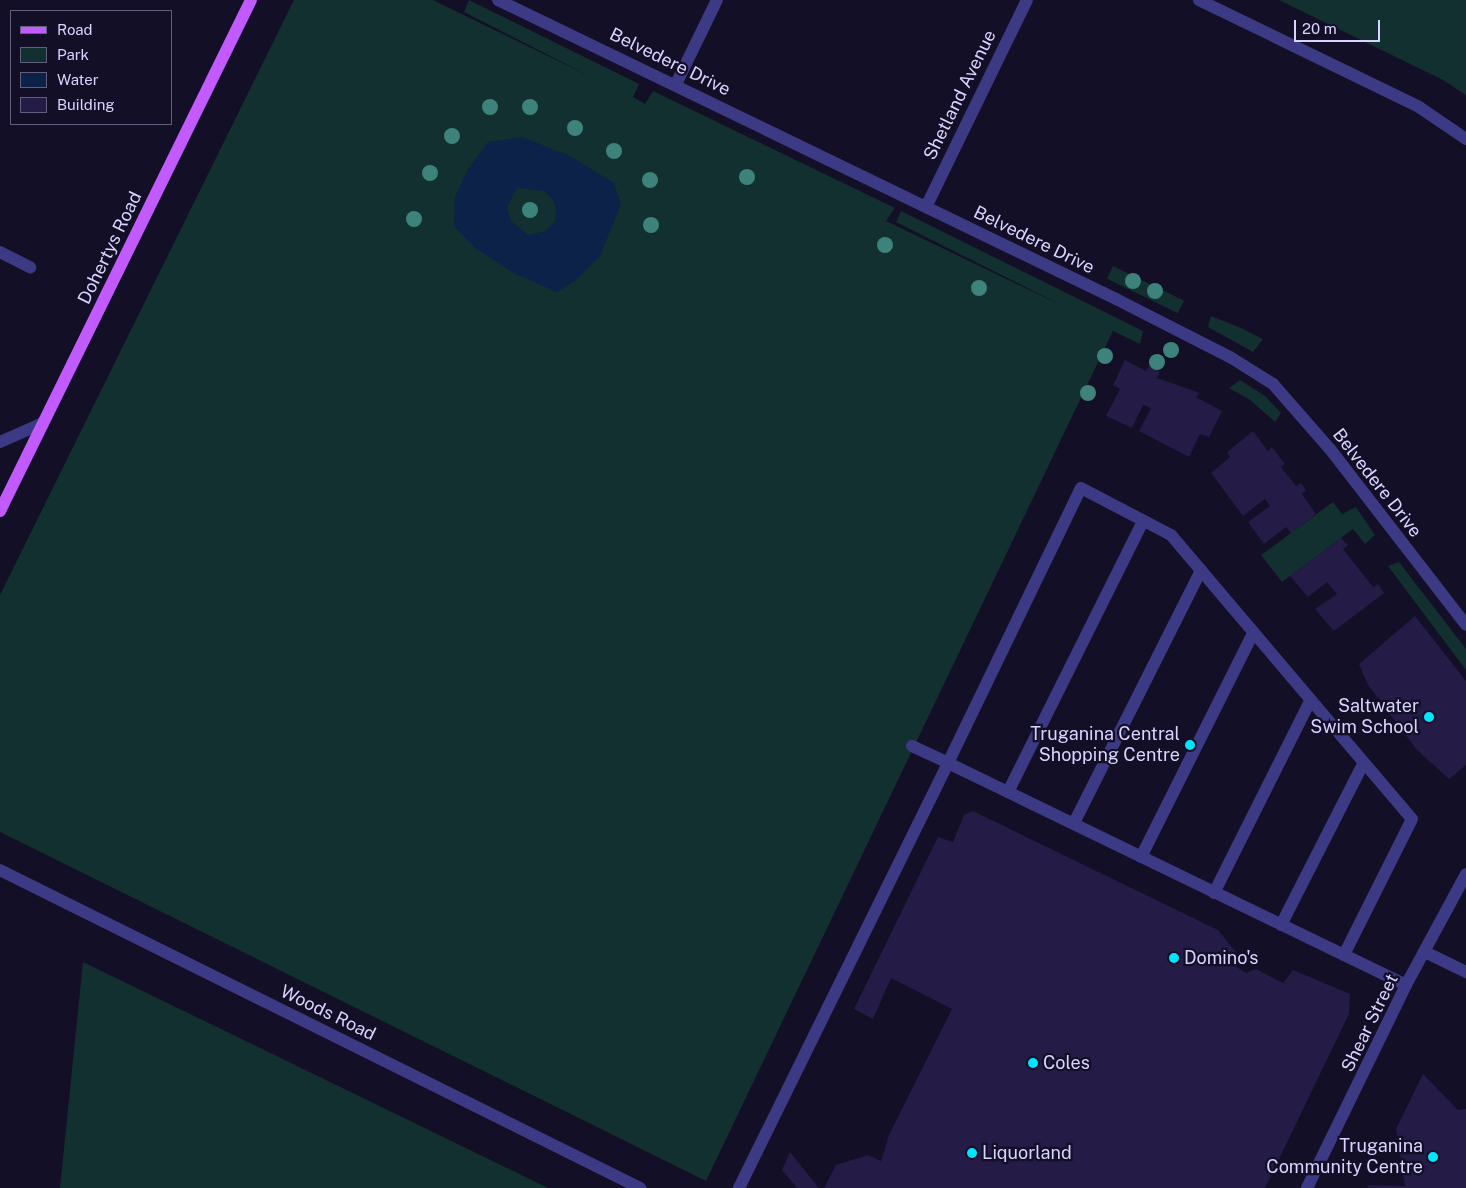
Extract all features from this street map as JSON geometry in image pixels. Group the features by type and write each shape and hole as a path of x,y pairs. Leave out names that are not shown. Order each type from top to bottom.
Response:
{"main road":[{"name":"Dohertys Road","path":"0,511 251,0"}],"street":[{"name":"Belvedere Drive","path":"498,0 676,84 1230,357 1272,384 1330,449 1466,625"},
{"path":"676,84 717,0"},
{"name":"Shetland Avenue","path":"926,207 1027,0"},
{"path":"1199,0 1419,107 1466,139"},
{"path":"0,252 30,267"},
{"path":"0,442 43,423"},
{"path":"739,1188 1081,488 1171,536 1363,764 1412,819 1344,955"},
{"path":"1008,792 1143,521"},
{"path":"1074,824 1201,570"},
{"path":"1141,857 1253,633"},
{"path":"1214,893 1310,701"},
{"path":"912,746 1406,985"},
{"path":"1281,925 1363,764"},
{"name":"Woods Road","path":"0,870 640,1188"},
{"name":"Shear Street","path":"1307,1188 1406,985 1466,874"},
{"path":"1425,952 1466,972"}],"green space":[{"path":"294,0 433,0 593,78 464,12 469,0 639,84 633,97 645,104 653,91 895,208 886,221 1063,306 896,222 901,211 1143,331 1140,344 1113,331 706,1181 0,832 0,595"},
{"path":"1279,0 1466,0 1466,95 1443,80"},
{"path":"1113,266 1184,301 1178,313 1107,279"},
{"path":"1211,316 1263,339 1253,352 1208,327"},
{"path":"1240,380 1265,396 1281,413 1275,422 1250,400 1229,388"},
{"path":"1333,502 1342,514 1356,507 1375,535 1365,544 1353,529 1282,582 1261,555"},
{"path":"1399,562 1466,649 1466,670 1388,566"},
{"path":"83,962 548,1188 60,1188"}],"water":[{"path":"522,137 570,156 614,183 621,204 600,256 575,281 557,292 515,274 475,248 454,226 455,197 468,169 488,142","holes":["517,188 544,191 552,199 556,208 555,221 546,231 528,235 511,221 507,207"]}],"building":[{"path":"1125,360 1146,371 1149,365 1160,372 1157,378 1200,393 1196,397 1222,411 1209,437 1200,434 1189,457 1139,431 1151,408 1143,405 1132,428 1106,416 1120,389 1113,385"},
{"path":"1253,431 1268,451 1272,447 1285,464 1281,467 1296,486 1301,483 1306,490 1302,494 1316,514 1291,533 1286,527 1264,544 1248,522 1270,506 1265,499 1243,516 1211,473 1230,457 1227,452"},
{"path":"1341,538 1348,545 1343,549 1373,587 1378,584 1384,593 1334,631 1315,609 1337,594 1327,582 1308,597 1290,576"},
{"name":"Saltwater Swim School","path":"1415,616 1466,681 1466,765 1449,779 1417,750 1368,685 1359,664"},
{"path":"973,811 1218,930 1239,956 1235,966 1246,973 1256,969 1283,983 1293,970 1350,994 1349,1014 1265,1188 824,1188 836,1165 868,1155 881,1161 889,1135 952,1009 891,978 873,1019 854,1009 938,837 953,842 964,815"},
{"name":"Truganina Community Centre","path":"1423,1074 1458,1110 1466,1109 1466,1188 1367,1188 1369,1185 1405,1186 1396,1129"},
{"path":"790,1152 819,1188 797,1188 782,1170"}],"place":[{"name":"Saltwater Swim School","path":"1429,717"},
{"name":"Truganina Central Shopping Centre","path":"1190,745"},
{"name":"Domino's","path":"1174,958"},
{"name":"Coles","path":"1033,1063"},
{"name":"Liquorland","path":"972,1153"},
{"name":"Truganina Community Centre","path":"1433,1157"}]}
